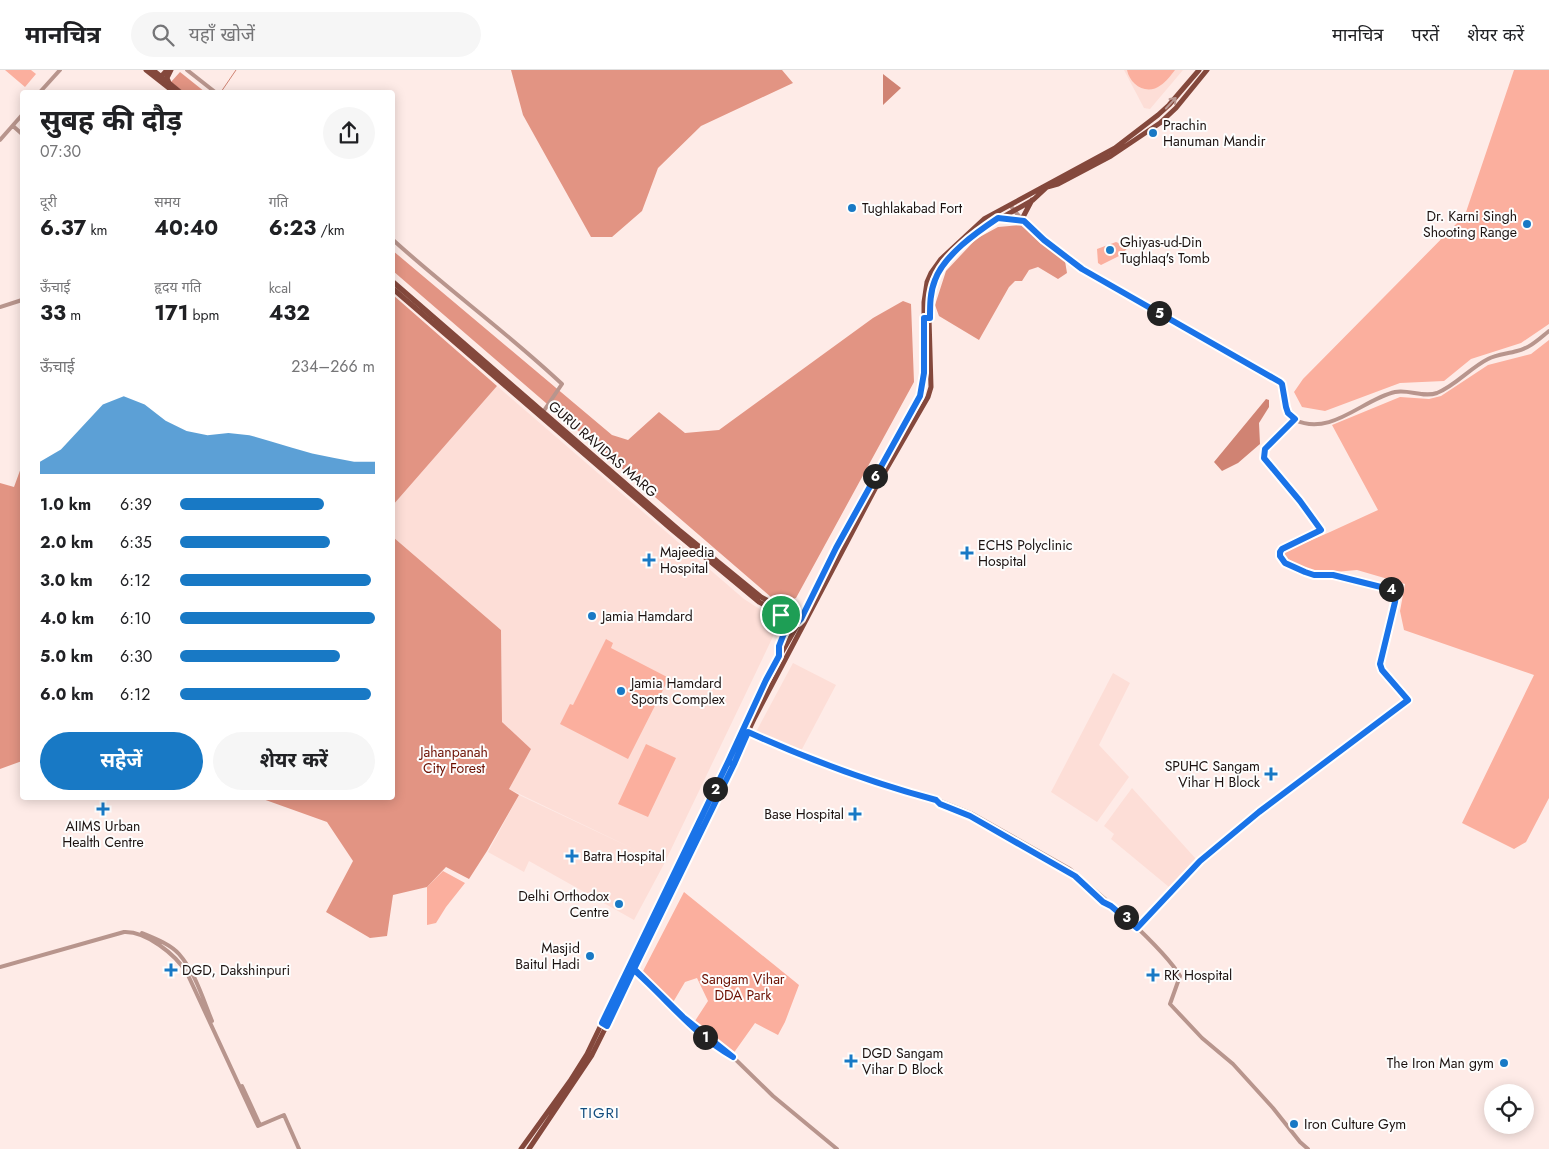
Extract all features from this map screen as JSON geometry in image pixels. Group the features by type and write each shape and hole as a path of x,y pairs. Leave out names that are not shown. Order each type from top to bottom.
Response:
{"main road":[{"path":"146,70 159,76 178,90"},
{"path":"153,70 172,90"},
{"path":"159,76 167,70"},
{"path":"169,83 167,78 171,70"},
{"path":"926,318 938,273 968,239 1012,208 1115,148 1158,116 1199,70"},
{"path":"998,218 1023,220 1033,200 1047,187 1058,184 1111,156 1160,122 1176,108 1207,70"},
{"path":"521,1149 570,1082 605,1024 634,970 802,622 928,397 931,387 926,318 927,282 941,259 984,219 1033,200"},
{"name":"GURU RAVIDAS MARG","path":"395,285 679,530 761,597 802,622"},
{"name":"GURU RAVIDAS MARG","path":"395,291 671,529 759,602 781,615 802,622"},
{"path":"779,656 779,646 787,626 781,615"},
{"path":"529,1149 584,1070 766,680 779,656 802,622"},
{"path":"728,762 734,764"}],"street":[{"path":"42,90 60,70"},
{"path":"187,70 212,90"},
{"path":"0,140 20,117"},
{"path":"13,126 20,132"},
{"path":"1012,208 1044,240 1082,269 1278,380 1282,384 1288,413 1295,419 1310,424 1336,419 1396,392 1424,395 1436,393 1486,360 1525,348 1549,331"},
{"path":"395,242 524,349 562,384 543,412"},
{"path":"0,307 20,301"},
{"path":"1137,928 1200,861 1259,812 1408,700 1382,670 1380,664 1395,602 1396,595 1393,590 1333,575 1314,575 1285,563 1280,556 1282,549 1321,530 1300,501 1265,461 1263,455 1265,449 1295,419"},
{"path":"748,732 832,768 936,800 971,813 1070,870 1137,928 1164,956 1180,975 1170,1004 1202,1038 1233,1064 1308,1149"},
{"path":"0,966 124,932 139,934 175,957 187,973 259,1126 284,1115 298,1149"},
{"path":"634,970 683,1017 733,1057 767,1090 837,1149"}],"shaded area":[{"path":"1124,70 1183,70 1150,109 1144,108"},
{"path":"883,74 901,88 883,105"},
{"path":"497,386 744,599 780,622 664,864 634,920 529,861 524,872 488,852 519,795 638,851 509,789 530,749 502,722 501,630 395,539 395,503"},
{"path":"1266,399 1269,400 1269,407 1259,423 1260,444 1238,463 1222,471 1214,462"},
{"path":"793,663 836,685 801,751 756,732"},
{"path":"1113,673 1130,683 1099,745 1129,777 1097,822 1051,792"},
{"path":"1132,788 1196,859 1169,887 1111,839 1114,834 1104,826"}],"green space":[{"path":"5,70 31,70 36,74 25,87"},
{"path":"511,70 782,70 793,83 701,126 658,168 642,211 612,237 591,237 523,115"},
{"path":"1127,70 1175,70 1163,84 1156,88 1145,89 1135,84"},
{"path":"1514,70 1549,70 1549,324 1521,343 1471,359 1444,381 1400,383 1325,411 1302,407 1294,392 1303,379 1465,215"},
{"path":"180,72 202,90 181,90 171,82"},
{"path":"1021,225 1065,261 1067,273 1058,279 1038,267 1029,270 1022,281 1015,281 1009,287 979,340 939,316 935,305 946,271 976,239 998,227"},
{"path":"1116,242 1129,247 1119,256 1101,265 1098,263 1097,249"},
{"path":"395,253 612,435 628,440 659,412 685,433 719,430 873,318 903,301 911,304 914,382 796,598 779,604 395,273"},
{"path":"395,297 497,386 395,503"},
{"path":"1549,340 1549,798 1526,842 1514,849 1462,823 1534,675 1404,630 1400,611 1405,584 1357,570 1313,574 1285,561 1279,554 1378,510 1332,425 1400,397 1429,399 1441,396 1488,365 1531,354"},
{"path":"20,470 20,762 0,769 0,483 14,487"},
{"name":"Jahanpanah City Forest","path":"395,539 501,630 502,722 531,749 509,789 519,795 469,879 446,867 427,887 393,895 387,936 370,938 326,912 353,861 327,822 266,800 395,800"},
{"name":"Jamia Hamdard Sports Complex","path":"606,639 613,643 611,648 669,678 628,759 560,724 570,704 573,705"},
{"path":"646,744 676,758 648,817 618,804"},
{"path":"443,871 465,883 436,923 427,925 427,887"},
{"name":"Sangam Vihar DDA Park","path":"684,892 799,985 778,1035 755,1023 733,1054 693,1024 708,1001 697,978 685,982 672,1004 642,973"}],"waterway":[{"path":"222,90 236,70"}],"place":[{"name":"Prachin Hanuman Mandir","path":"1153,133"},
{"name":"Tughlakabad Fort","path":"852,208"},
{"name":"Dr. Karni Singh Shooting Range","path":"1527,224"},
{"name":"Ghiyas-ud-Din Tughlaq's Tomb","path":"1110,250"},
{"name":"ECHS Polyclinic Hospital","path":"967,553"},
{"name":"Majeedia Hospital","path":"649,560"},
{"name":"Jamia Hamdard","path":"592,616"},
{"name":"Jamia Hamdard Sports Complex","path":"621,691"},
{"name":"SPUHC Sangam Vihar H Block","path":"1271,774"},
{"name":"AIIMS Urban Health Centre","path":"103,809"},
{"name":"Base Hospital","path":"855,814"},
{"name":"Batra Hospital","path":"572,856"},
{"name":"Delhi Orthodox Centre","path":"619,904"},
{"name":"Masjid Baitul Hadi","path":"590,956"},
{"name":"DGD, Dakshinpuri","path":"171,970"},
{"name":"RK Hospital","path":"1153,975"},
{"name":"DGD Sangam Vihar D Block","path":"851,1061"},
{"name":"The Iron Man gym","path":"1504,1063"},
{"name":"Iron Culture Gym","path":"1294,1124"}],"district":[{"name":"TIGRI","path":"600,1113"}],"route":[{"path":"781,615 787,622 787,626 780,642 779,656 728,762 734,764 634,969 671,1007 702,1035 733,1057 702,1034 634,969 607,1026 602,1023 622,979 728,762 734,764 748,732 832,768 936,800 940,804 970,816 1075,876 1103,902 1108,903 1137,928 1200,861 1259,812 1408,700 1382,670 1380,664 1395,602 1395,592 1387,588 1333,575 1314,575 1285,563 1279,554 1282,549 1321,530 1318,523 1265,461 1263,455 1265,449 1295,419 1288,413 1282,384 1230,352 1082,269 1044,240 1024,221 998,218 968,239 945,263 932,287 930,318 924,318 924,373 920,396 836,548 801,619 798,622 781,615"}]}
